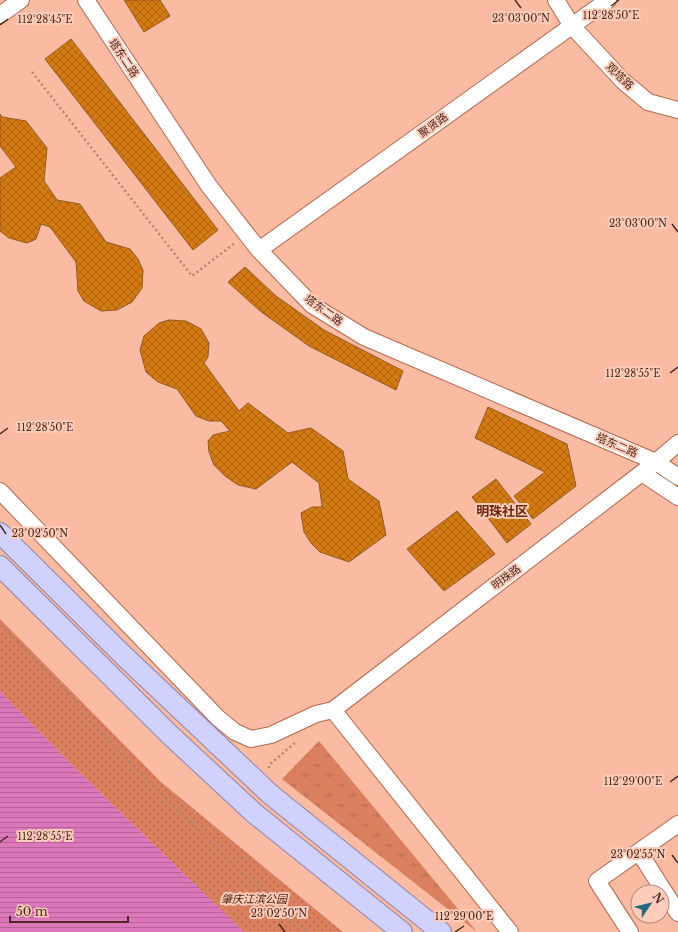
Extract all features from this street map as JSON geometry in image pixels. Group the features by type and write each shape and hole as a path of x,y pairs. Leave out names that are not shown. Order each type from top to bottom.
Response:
{"main road":[{"path":"0,533 124,656 270,794 441,932"},
{"path":"0,566 170,734 254,813 402,932"},
{"path":"107,672 124,656"}],"street":[{"path":"0,15 21,0"},
{"name":"塔东二路","path":"86,0 209,186 258,250 312,305 364,337 656,462 678,477"},
{"name":"观塔路","path":"556,0 572,26 623,81 648,102 678,110"},
{"name":"聚贤路","path":"258,250 608,0"},
{"name":"明珠路","path":"333,710 656,462 678,443"},
{"name":"塔东二路","path":"642,472 678,497"},
{"path":"0,491 218,718 235,732 251,739 271,735 316,714 333,710 510,932"},
{"path":"630,932 597,881 678,824"},
{"path":"639,852 678,913"}],"path":[{"path":"32,72 192,276 246,234"},
{"path":"0,626 64,690 137,772 305,932"},
{"path":"270,794 269,765 298,740"}],"green space":[{"name":"肇庆江滨公园","path":"0,619 161,782 343,932 244,932 71,764 0,691"},
{"path":"319,741 477,932 282,779"}],"shaded area":[{"path":"0,691 71,764 244,932 0,932"}],"building":[{"path":"124,0 160,0 170,16 144,32"},
{"path":"71,39 218,230 193,250 45,59"},
{"path":"0,114 2,117 26,121 47,148 44,181 57,200 80,204 106,242 130,249 138,259 143,270 142,288 132,302 117,310 101,311 84,301 78,291 76,262 50,227 41,224 36,239 27,243 9,238 0,231 0,178 16,167 0,146"},
{"path":"245,267 276,296 324,330 403,371 396,390 309,346 260,311 228,282"},
{"path":"169,320 186,321 201,329 209,343 208,357 204,363 239,411 248,403 288,433 311,428 343,451 348,479 379,501 386,535 349,562 320,552 311,543 304,532 301,513 312,507 322,507 319,483 292,462 256,489 238,485 225,476 214,465 209,452 208,441 213,435 230,431 221,421 209,421 196,416 177,389 158,382 146,372 140,350 144,336 159,323"},
{"path":"488,407 567,444 576,486 533,519 514,496 545,472 475,438"},
{"path":"496,479 531,524 507,543 472,497"},
{"path":"457,511 495,554 444,591 407,549"}],"district":[{"name":"明珠社区","path":"502,511"}]}
